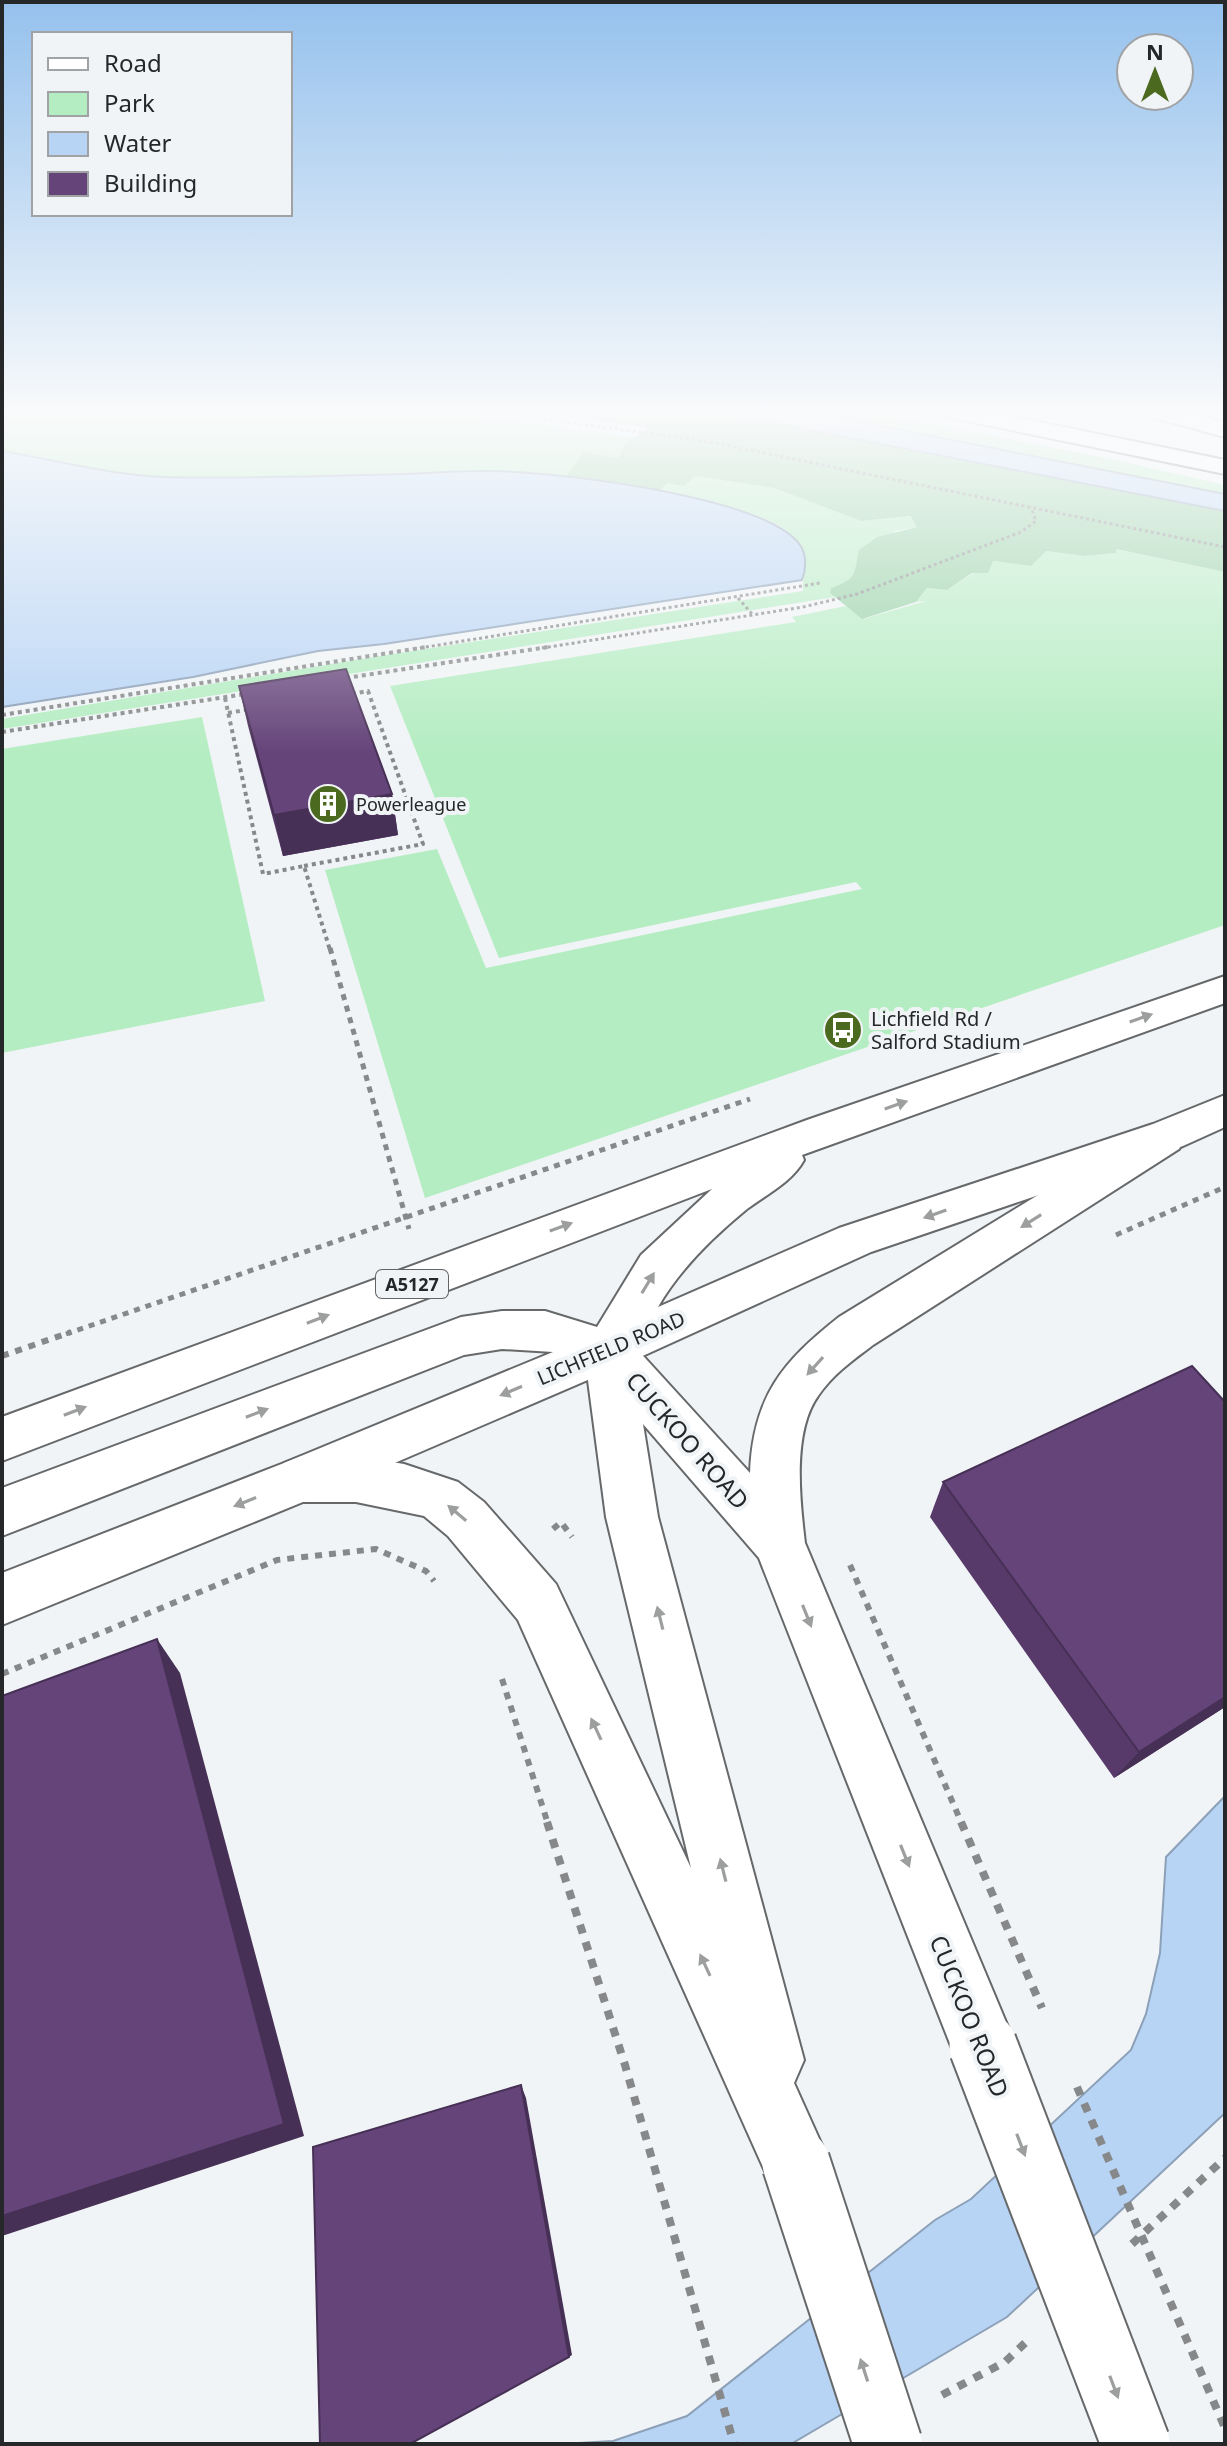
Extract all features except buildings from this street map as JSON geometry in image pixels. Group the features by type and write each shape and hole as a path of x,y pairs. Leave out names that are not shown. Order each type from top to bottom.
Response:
{"main road":[{"name":"A5127","path":"2,1439 822,1131 1225,989"},
{"name":"LICHFIELD ROAD","path":"2,1599 302,1479 608,1350 855,1240 1168,1135 1225,1110"},
{"path":"2,1512 461,1336 502,1330 545,1330 608,1350 657,1268 729,1200 822,1131"},
{"path":"779,1543 773,1499 775,1459 783,1420 795,1389 821,1359 856,1331 1168,1135"},
{"name":"CUCKOO ROAD","path":"608,1350 779,1543 983,2046 1136,2444"},
{"name":"CUCKOO ROAD","path":"608,1350 632,1517 796,2163 888,2444"},
{"path":"302,1479 356,1479 404,1487 440,1498 466,1519 537,1602 796,2163"}],"path":[{"path":"334,680 752,614 857,594 1021,532 1030,525"},
{"path":"1119,525 1225,547"},
{"path":"2,715 820,583"},
{"path":"738,598 752,614"},
{"path":"225,698 263,874 423,844 368,691 337,696"},
{"path":"2,732 256,693"},
{"path":"228,713 259,708"},
{"path":"304,866 344,993 423,1280"},
{"path":"1113,1237 1225,1187"},
{"path":"2,1356 405,1216"},
{"path":"2,1674 277,1560 376,1549 426,1571 443,1591"},
{"path":"845,1553 1047,2018"},
{"path":"499,1671 625,2065 734,2444"},
{"path":"1072,2077 1225,2428"}],"green space":[{"path":"777,525 918,527 895,531 856,562 857,572 849,582 831,588 830,593 835,597 2,729 2,719 361,659 803,591 804,553 792,535"},
{"path":"1225,525 1225,572 1116,549 1116,553 1084,556 1046,551 1031,566 993,561 988,573 972,573 947,590 927,588 916,602 862,619 830,593 831,588 851,578 859,550 877,537 917,527"},
{"path":"1115,549 1225,572 1225,925 425,1198 325,870 437,849 486,968 862,889 856,882 499,958 390,686 796,622 792,617 846,606 863,619 926,601 916,602 927,588 947,590 992,561 1031,566 1045,551 1084,556 1115,553"},
{"path":"202,717 265,1001 2,1053 2,749"}],"water":[{"path":"2,525 775,525 800,545 805,558 802,580 384,644 318,651 193,677 2,707"},
{"path":"1225,1796 1225,2113 1007,2317 791,2444 561,2444 613,2441 687,2416 935,2220 971,2199 1131,2050 1146,2014 1160,1953 1166,1857"}],"place":[{"name":"Powerleague","path":"328,804"},
{"name":"Lichfield Rd / Salford Stadium","path":"843,1030"}]}
